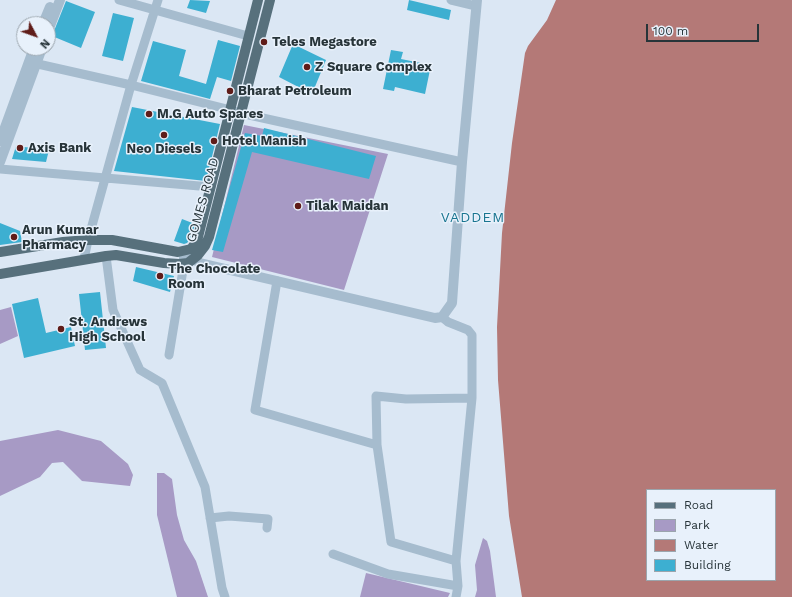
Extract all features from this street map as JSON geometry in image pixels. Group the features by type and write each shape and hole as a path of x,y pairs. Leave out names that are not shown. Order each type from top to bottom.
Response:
{"main road":[{"name":"GOMES ROAD","path":"0,274 84,259 116,255 164,263 184,264 194,260 202,252 209,237 236,112 248,36 258,0"},
{"name":"GOMES ROAD","path":"0,252 63,242 88,240 112,240 173,251 184,251 191,249 197,241 211,187 236,112 270,0"}],"street":[{"path":"46,16 52,0"},
{"path":"54,16 60,0"},
{"path":"119,0 248,36"},
{"path":"84,259 131,85 158,0"},
{"path":"184,251 200,263 435,318 442,317 452,303 462,162 476,3 451,0"},
{"path":"0,162 33,56"},
{"path":"0,142 32,63 37,56"},
{"path":"32,63 131,85 236,112 462,162"},
{"path":"0,169 211,187"},
{"path":"169,355 184,264 184,251"},
{"path":"106,256 113,310 140,370 162,383 205,487 222,588 225,597"},
{"path":"277,281 255,410 377,444"},
{"path":"442,317 448,322 468,330 472,335 472,398 456,561 458,586 456,597"},
{"path":"456,561 391,542 377,444 376,396 406,399 472,398"},
{"path":"210,518 229,516 268,519 267,528"},
{"path":"333,554 388,574 458,586"}],"green space":[{"name":"Tilak Maidan","path":"244,125 388,154 344,290 212,257"},
{"path":"11,307 18,336 0,344 0,310"},
{"path":"58,430 101,441 128,464 133,475 130,486 82,481 63,462 52,463 40,477 0,496 0,441"},
{"path":"157,473 164,473 172,479 177,515 184,540 196,561 208,597 177,597 157,515"},
{"path":"483,538 487,541 490,551 496,597 475,597 477,590 475,565"},
{"path":"366,573 450,593 448,597 360,597"}],"water":[{"path":"556,0 792,0 792,597 522,597 509,516 498,380 497,327 502,233 512,143 525,53 528,46 547,20"}],"building":[{"path":"190,0 210,1 206,13 187,8"},
{"path":"409,0 451,10 449,20 407,10"},
{"path":"66,1 95,12 81,48 56,38 56,26"},
{"path":"113,13 134,18 123,61 102,56"},
{"path":"218,40 240,46 231,81 217,77 210,99 141,81 153,41 186,50 179,76 206,84"},
{"path":"293,44 326,60 312,94 279,77"},
{"path":"391,50 403,52 401,59 431,65 425,94 395,87 394,91 383,89"},
{"path":"132,107 220,124 206,181 114,171"},
{"path":"264,128 376,156 369,179 252,152 223,252 212,250 245,133 262,136"},
{"path":"16,146 49,150 46,162 12,159"},
{"path":"182,219 195,224 191,238 184,244 174,241"},
{"path":"0,223 20,231 22,242 0,245"},
{"path":"136,267 174,276 170,292 133,281"},
{"path":"100,292 106,348 85,350 79,294"},
{"path":"38,298 46,333 71,327 75,346 24,358 12,304"}],"place":[{"name":"Teles Megastore","path":"264,42"},
{"name":"Z Square Complex","path":"307,67"},
{"name":"Bharat Petroleum","path":"230,91"},
{"name":"M.G Auto Spares","path":"149,114"},
{"name":"Neo Diesels","path":"164,135"},
{"name":"Hotel Manish","path":"214,141"},
{"name":"Axis Bank","path":"20,148"},
{"name":"Tilak Maidan","path":"298,206"},
{"name":"Arun Kumar Pharmacy","path":"14,237"},
{"name":"The Chocolate Room","path":"160,276"},
{"name":"St. Andrews High School","path":"61,329"}],"district":[{"name":"VADDEM","path":"473,218"}]}
